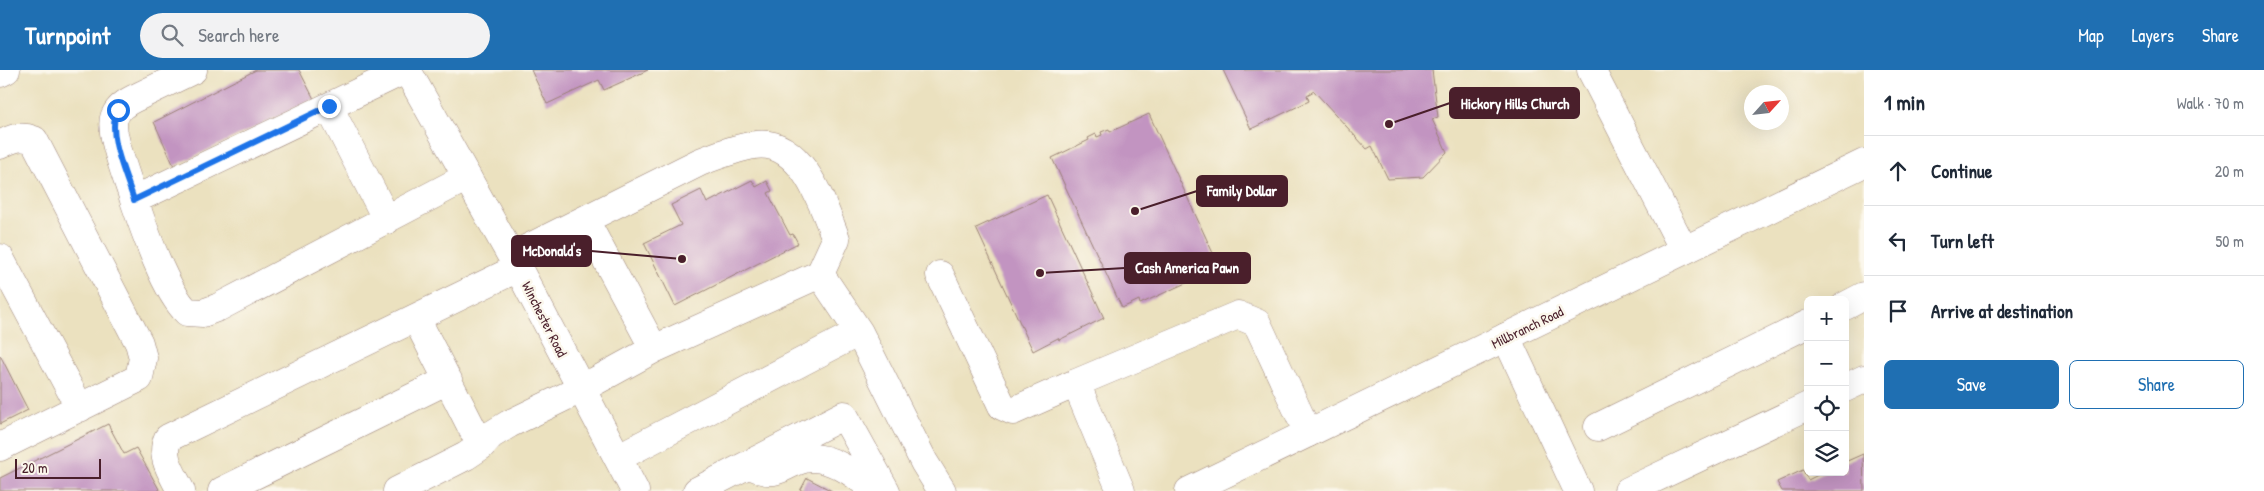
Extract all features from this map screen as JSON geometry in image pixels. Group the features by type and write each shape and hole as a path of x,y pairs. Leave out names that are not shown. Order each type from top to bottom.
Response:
{"main road":[{"path":"0,73 6,70"},
{"path":"193,70 124,104 114,116 113,132 134,200 152,248 178,300 187,312 193,314 212,310 467,177"},
{"path":"134,200 406,70"},
{"name":"Winchester Road","path":"406,70 515,262 635,491"},
{"path":"1591,70 1684,250"},
{"path":"329,106 387,220"},
{"path":"0,145 14,138 26,137 34,140 139,343 143,358 139,378 0,447"},
{"path":"181,491 166,460 164,448 168,438 416,318 585,220 700,162 757,144 785,149 795,158 821,198 836,239 820,274 654,349 500,430 482,446 397,491"},
{"name":"Millbranch Road","path":"1189,491 1864,163"},
{"path":"585,220 654,349"},
{"path":"0,258 80,408"},
{"path":"820,274 860,332 924,462 942,491"},
{"path":"940,275 1002,406 1013,411 1238,315 1257,322 1308,434"},
{"path":"1849,304 1864,296"},
{"path":"416,318 482,446"},
{"path":"1598,427 1804,326"},
{"path":"619,458 860,332"},
{"path":"1506,338 1578,491"},
{"path":"1849,386 1864,379"},
{"path":"222,491 448,380"},
{"path":"1076,383 1121,491"},
{"path":"1628,491 1804,408"},
{"path":"697,491 727,484 749,464 844,415 886,491"},
{"path":"749,464 762,472 770,473 805,459 820,458 862,478 873,491"}],"building":[{"path":"256,70 299,70 314,99 174,166 154,122"},
{"path":"531,70 648,70 604,90 599,80 547,104"},
{"path":"1223,70 1432,70 1438,117 1432,119 1447,152 1423,177 1388,179 1372,146 1367,149 1314,91 1307,95 1309,101 1251,129"},
{"path":"1149,114 1218,264 1200,273 1201,276 1140,304 1139,300 1122,308 1052,158 1089,140 1088,138 1096,134 1097,137 1102,135 1101,132 1109,129 1110,132"},
{"path":"752,180 756,187 767,181 772,191 768,193 790,235 793,234 798,243 675,306 644,243 681,225 671,205 701,190 707,203"},
{"path":"1047,195 1104,318 1033,351 976,228"},
{"path":"0,355 28,410 0,424"},
{"path":"108,424 124,454 136,448 160,491 0,491 0,478"},
{"path":"1863,454 1864,491 1782,491 1777,482 1803,470 1804,476 1808,480 1816,476 1849,476 1849,460"},
{"path":"807,478 832,491 800,491"}],"place":[{"name":"Hickory Hills Church","path":"1389,124"},
{"name":"Family Dollar","path":"1135,211"},
{"name":"McDonald's","path":"682,259"},
{"name":"Cash America Pawn","path":"1040,273"}],"route":[{"path":"118,110 114,116 113,132 134,200 329,106"}]}
